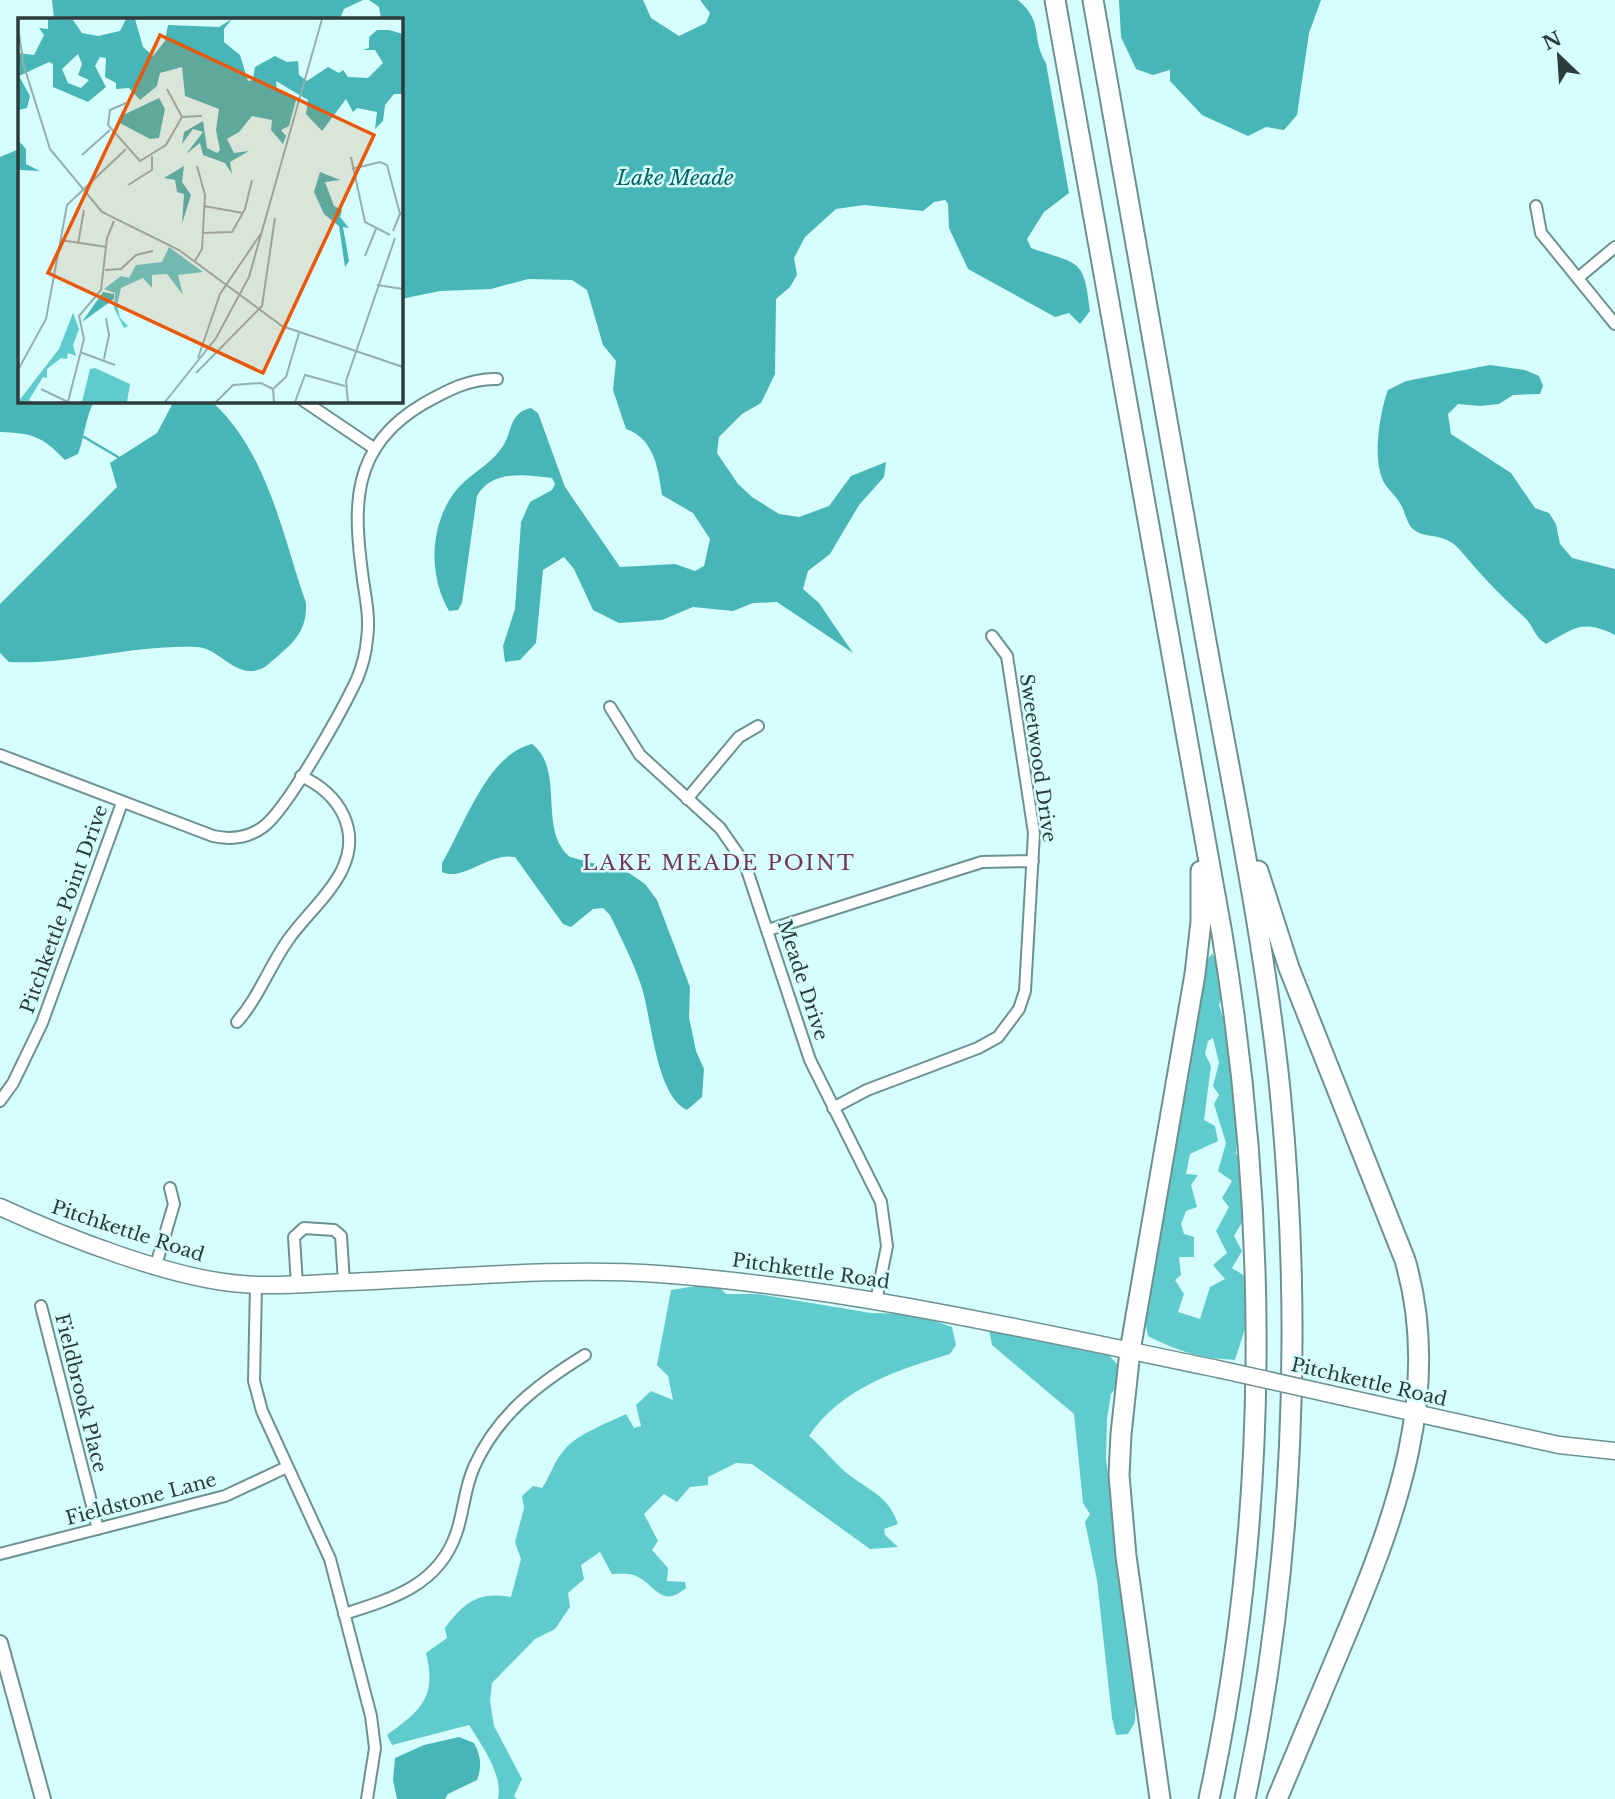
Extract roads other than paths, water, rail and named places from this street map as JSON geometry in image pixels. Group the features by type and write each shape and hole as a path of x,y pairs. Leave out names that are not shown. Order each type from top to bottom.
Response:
{"highway":[{"path":"1055,0 1235,1009 1243,1081 1254,1226 1257,1318 1254,1450 1244,1574 1224,1718 1209,1799"},
{"path":"1093,0 1226,752 1273,1035 1285,1147 1292,1301 1289,1442 1282,1548 1271,1646 1245,1799"},
{"path":"1226,752 1276,933 1408,1270 1420,1336 1417,1415 1383,1543 1277,1799"},
{"path":"1160,1799 1121,1511 1121,1434 1130,1351 1201,922 1201,868 1192,765"}],"main road":[{"name":"Pitchkettle Road","path":"0,1207 71,1236 156,1265 212,1280 256,1285 634,1273 741,1282 928,1309 1218,1369 1559,1445 1615,1451"}],"street":[{"path":"1536,206 1541,233 1615,324"},
{"path":"1578,278 1615,247"},
{"path":"0,755 213,836 234,838 256,832 274,818 301,776 356,680 366,651 368,617 356,508 361,480 375,449 398,422 432,399 474,381 497,379"},
{"path":"305,402 375,449"},
{"name":"Sweetwood Drive","path":"833,1108 880,1085 978,1048 998,1037 1009,1026 1019,1009 1025,991 1034,833 1007,656 992,636"},
{"name":"Meade Drive","path":"610,707 640,755 736,848 753,883 799,1030 833,1108 877,1194 885,1218 887,1245 876,1301"},
{"path":"687,799 739,737 758,726"},
{"path":"237,1022 257,997 287,941 334,883 346,861 350,837 341,808 322,787 301,776"},
{"name":"Pitchkettle Point Drive","path":"0,1101 13,1083 42,1023 122,803"},
{"path":"768,930 982,862 1033,861"},
{"path":"156,1265 174,1204 170,1188"},
{"path":"296,1284 294,1237 304,1228 338,1232 342,1239 344,1282"},
{"path":"256,1285 254,1381 262,1411 330,1559 372,1727 374,1748 367,1799"},
{"name":"Fieldbrook Place","path":"41,1306 98,1529"},
{"path":"344,1614 403,1595 440,1566 457,1534 474,1466 494,1432 528,1393 584,1355"},
{"name":"Fieldstone Lane","path":"0,1554 225,1496 287,1467"},
{"path":"0,1643 43,1799"}],"water":[{"path":"52,0 363,0 344,9 340,18 54,18"},
{"name":"Lake Meade","path":"369,0 643,0 651,18 679,36 706,23 710,13 700,0 1018,0 1032,16 1041,54 1046,63 1069,193 1044,212 1027,239 1031,248 1060,257 1076,266 1085,281 1090,311 1080,324 1069,313 1055,317 968,269 949,228 948,204 945,200 934,202 923,211 864,205 836,209 805,237 794,258 797,275 790,287 776,299 775,374 761,403 742,414 719,437 717,453 738,484 752,497 779,514 799,517 829,506 851,476 886,462 884,477 859,505 830,554 808,571 803,589 819,603 853,653 777,602 753,603 733,611 693,607 662,620 619,623 593,610 574,569 564,557 543,570 536,643 520,660 505,662 503,646 515,609 521,522 530,502 552,490 555,484 552,478 510,476 491,481 483,487 477,496 462,603 458,610 449,611 442,597 435,567 436,535 440,520 454,493 490,461 505,443 518,414 531,408 538,413 565,487 620,567 675,564 695,571 704,566 710,539 693,513 662,495 659,474 649,447 626,429 613,390 616,361 603,345 587,290 572,280 528,279 491,289 440,291 402,299 402,18 381,18 379,7"},
{"path":"1119,0 1321,0 1309,33 1297,115 1284,130 1266,127 1248,136 1202,115 1170,81 1170,70 1153,75 1136,69 1121,37"},
{"path":"18,149 18,402 94,402 78,454 65,460 36,437 0,432 0,157"},
{"path":"1490,365 1525,370 1539,376 1543,386 1540,394 1513,395 1499,404 1458,404 1448,414 1451,434 1511,473 1535,508 1549,513 1556,524 1560,544 1572,558 1615,569 1615,635 1594,627 1586,627 1564,634 1546,644 1538,638 1527,619 1490,584 1454,544 1413,529 1399,502 1385,484 1378,463 1378,451 1380,423 1388,390 1406,381"},
{"path":"173,402 212,402 230,421 259,468 280,522 306,603 305,620 300,633 267,665 251,671 235,667 213,652 197,647 150,648 56,660 9,662 0,653 0,604 117,487 110,463 157,433"},
{"path":"532,744 542,755 548,769 552,816 560,845 570,857 629,873 645,884 657,900 690,987 689,1017 696,1051 704,1069 702,1097 687,1110 676,1102 668,1089 656,1054 638,976 610,915 603,908 593,909 571,927 563,924 515,857 496,859 459,873 442,872 442,863 478,794 502,762 516,751"},
{"path":"459,1737 474,1743 480,1766 477,1780 448,1794 445,1799 397,1799 393,1780 395,1758 424,1745"}],"waterway":[{"path":"84,437 118,457"}],"district":[{"name":"LAKE MEADE POINT","path":"719,863"}]}
